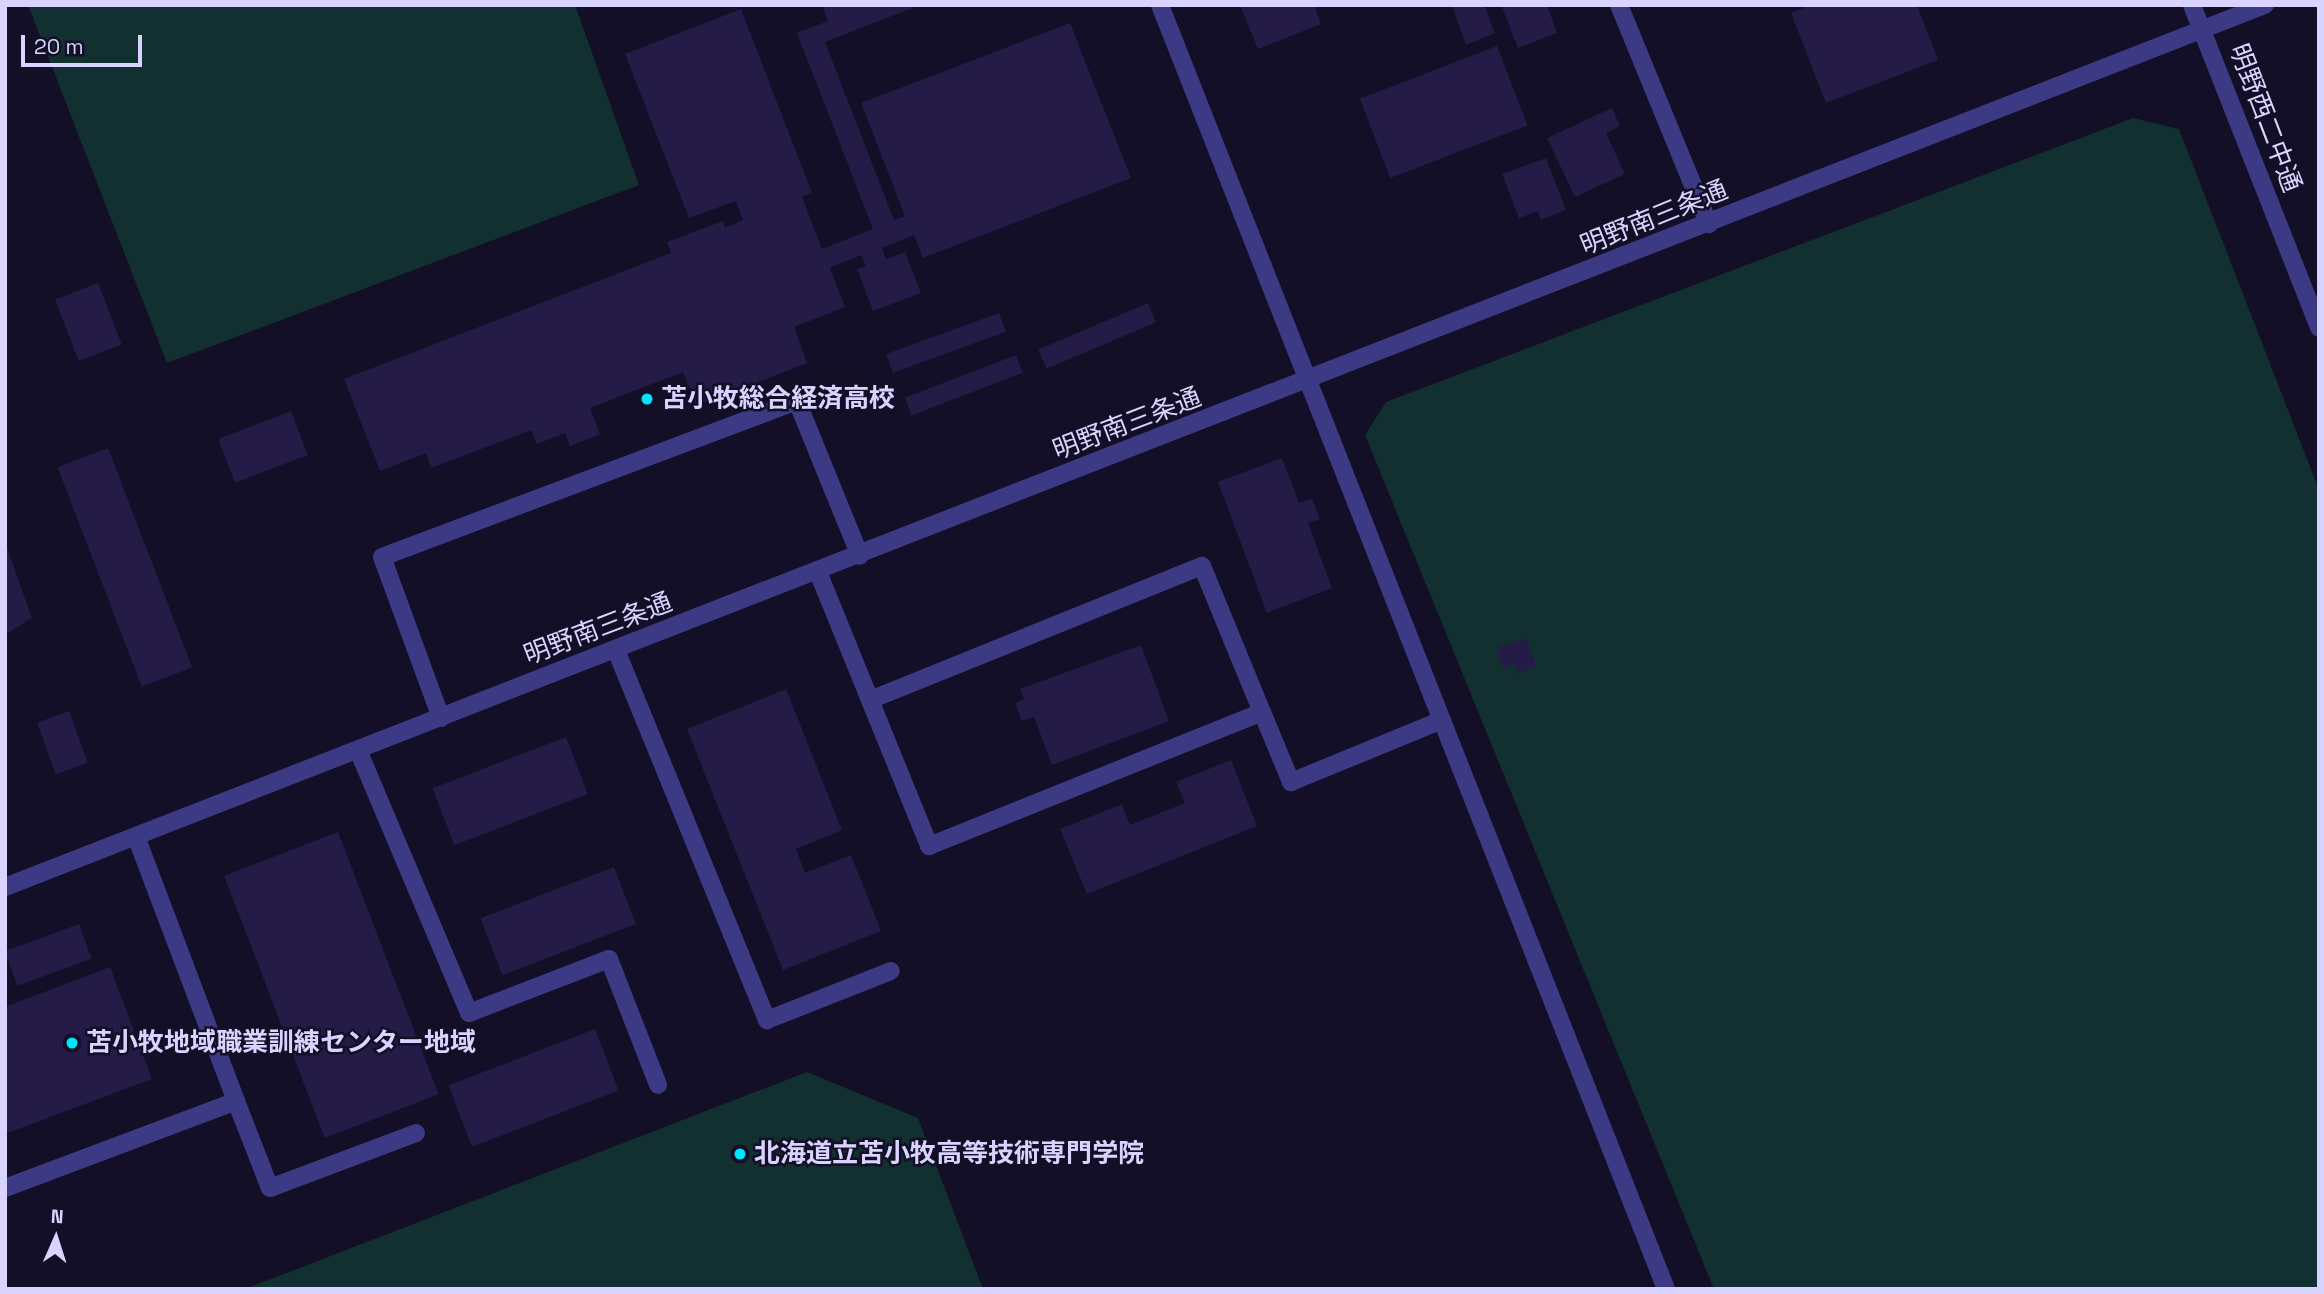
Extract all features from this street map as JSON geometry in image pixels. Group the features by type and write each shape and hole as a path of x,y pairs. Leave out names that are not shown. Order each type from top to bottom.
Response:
{"street":[{"path":"1160,5 1666,1289"},
{"path":"1619,5 1709,224"},
{"name":"明野西二中通","path":"2192,5 2319,328"},
{"name":"明野南三条通","path":"5,887 1309,382 2264,5"},
{"path":"441,718 382,557 797,401 860,556"},
{"path":"870,700 1202,566 1291,782 1442,720"},
{"path":"818,572 929,846 1262,712"},
{"path":"617,650 767,1020 891,971"},
{"path":"358,750 469,1013 609,959 658,1085"},
{"path":"136,836 271,1188 416,1133"},
{"path":"5,1188 236,1101"}],"green space":[{"path":"28,5 575,5 639,185 167,363"},
{"path":"2133,118 2179,129 2319,490 2319,1289 1714,1289 1365,435 1386,402"},
{"name":"北海道立苫小牧高等技術専門学院","path":"807,1072 918,1118 983,1289 245,1289"}],"building":[{"path":"822,5 920,5 825,42 894,220 905,216 861,103 1070,23 1131,178 923,258 914,235 882,248 886,259 905,252 921,293 873,311 857,269 866,266 861,255 830,268 845,307 794,327 807,363 696,406 683,372 590,408 600,434 570,446 565,433 537,444 531,430 431,468 426,453 380,471 344,379 671,253 667,242 723,221 725,228 743,220 736,201 689,218 625,54 741,9 812,193 802,197 822,249 873,229 797,33 828,21"},
{"path":"1240,5 1314,5 1321,24 1258,49"},
{"path":"1452,5 1484,5 1495,33 1466,45"},
{"path":"1501,5 1547,5 1557,33 1518,48"},
{"path":"1811,5 1917,5 1938,60 1826,103 1791,13"},
{"path":"1497,46 1527,125 1390,178 1360,99"},
{"path":"1612,108 1620,126 1606,133 1625,174 1575,197 1547,138"},
{"path":"1546,158 1566,210 1541,220 1538,211 1519,218 1502,174"},
{"path":"98,283 122,345 79,361 55,299"},
{"path":"1148,303 1156,322 1047,369 1038,349"},
{"path":"999,313 1006,332 893,373 886,354"},
{"path":"1016,355 1023,373 912,415 905,398"},
{"path":"291,411 308,455 235,483 218,439"},
{"path":"108,448 192,667 142,687 58,467"},
{"path":"1282,458 1299,503 1312,499 1320,519 1308,523 1332,588 1267,613 1218,482"},
{"path":"5,542 32,618 5,635"},
{"path":"1526,638 1536,666 1518,673 1515,664 1503,668 1496,648"},
{"path":"1141,645 1169,721 1052,765 1034,717 1022,721 1015,703 1024,699 1020,689"},
{"path":"786,689 842,830 796,849 805,873 851,855 881,931 783,970 687,729"},
{"path":"69,711 88,763 56,774 37,723"},
{"path":"566,737 588,794 454,845 432,788"},
{"path":"1231,760 1257,826 1087,894 1060,829 1122,804 1130,825 1185,803 1176,782"},
{"path":"338,832 439,1094 325,1138 224,876"},
{"path":"614,867 636,924 502,975 480,918"},
{"path":"79,924 92,959 17,986 5,951"},
{"name":"苫小牧地域職業訓練センター地域","path":"110,967 152,1079 5,1134 5,1007"},
{"path":"595,1029 619,1091 472,1147 448,1085"}],"place":[{"name":"苫小牧総合経済高校","path":"647,399"},
{"name":"苫小牧地域職業訓練センター地域","path":"72,1043"},
{"name":"北海道立苫小牧高等技術専門学院","path":"740,1154"}]}
